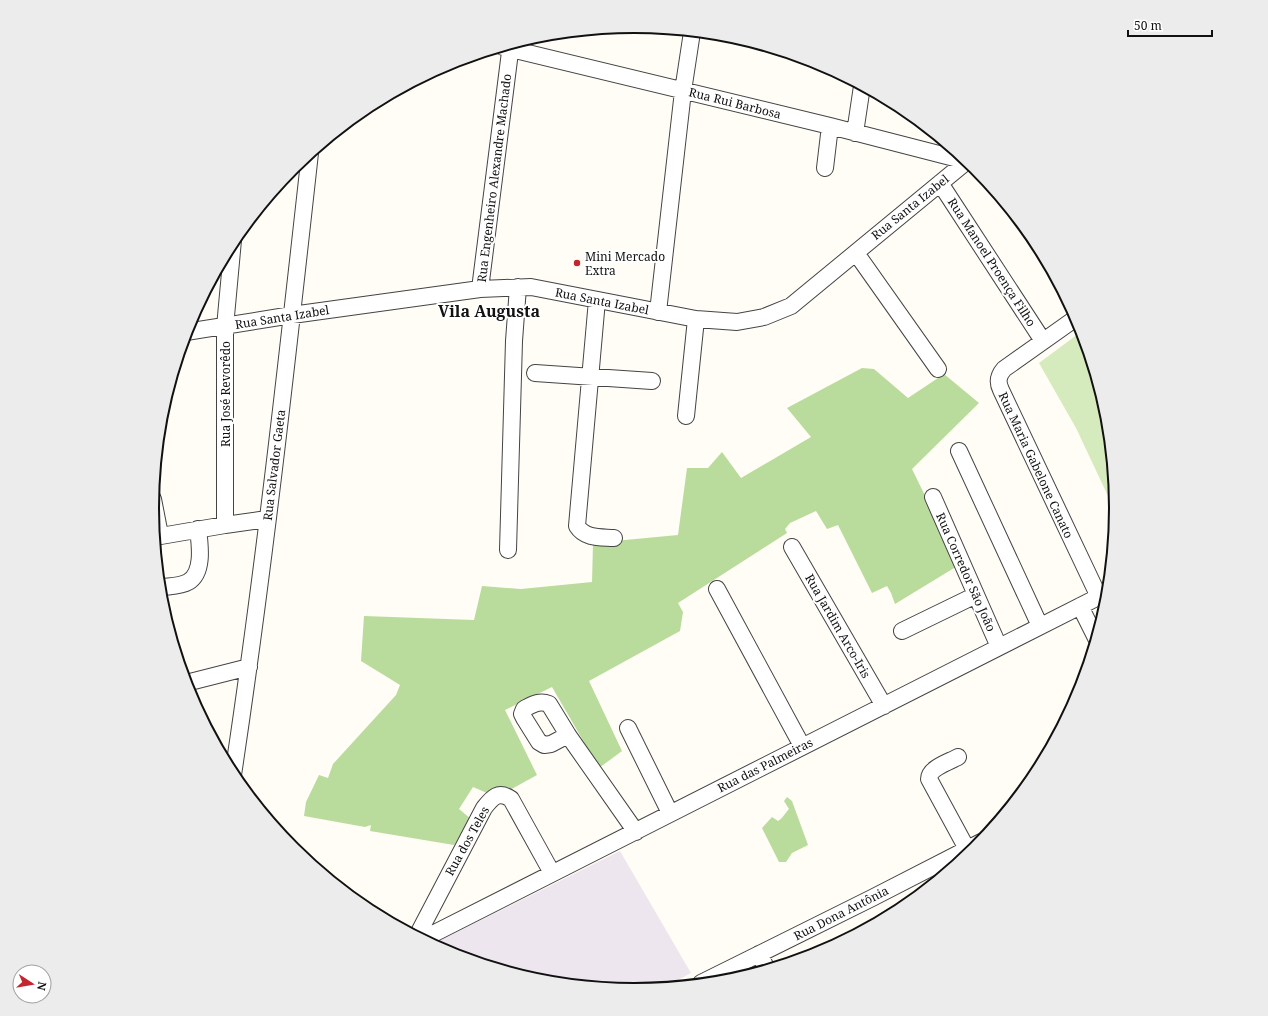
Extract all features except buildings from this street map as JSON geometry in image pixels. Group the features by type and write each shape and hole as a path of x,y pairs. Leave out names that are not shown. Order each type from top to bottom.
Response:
{"street":[{"path":"658,312 683,91 691,37"},
{"name":"Rua Rui Barbosa","path":"516,48 955,158"},
{"name":"Rua Engenheiro Alexandre Machado","path":"480,289 508,50"},
{"path":"855,133 861,91"},
{"path":"825,168 830,126"},
{"name":"Rua Salvador Gaeta","path":"235,764 249,666 292,315 309,162"},
{"name":"Rua Santa Izabel","path":"193,331 292,315 480,289 518,287 531,287 696,319 737,322 764,318 791,306 962,165"},
{"name":"Rua Manoel Proença Filho","path":"940,183 1043,341"},
{"path":"856,252 938,369"},
{"name":"Rua José Revorêdo","path":"225,525 225,327 232,256"},
{"path":"508,550 514,341 518,287"},
{"path":"597,300 577,526 580,531 586,535 614,538"},
{"path":"686,416 696,319"},
{"name":"Rua Maria Gabelone Canato","path":"1071,322 1004,369 999,378 999,385 1101,592"},
{"path":"535,373 652,381"},
{"path":"959,451 1040,626"},
{"name":"Rua Corredor São João","path":"933,497 999,647"},
{"path":"160,536 267,519"},
{"path":"166,587 187,583 193,578 198,567 200,555 198,529"},
{"name":"Rua Jardim Arco-Iris","path":"792,547 884,706"},
{"path":"717,589 802,746"},
{"path":"902,632 976,595"},
{"name":"Rua das Palmeiras","path":"429,936 1101,596"},
{"path":"1080,606 1093,632"},
{"path":"192,681 249,666"},
{"path":"628,728 670,813"},
{"path":"568,735 636,832"},
{"path":"958,757 932,771 929,779 972,842"},
{"name":"Rua dos Teles","path":"419,932 484,808 495,797 506,795 511,799 552,873"},
{"name":"Rua Dona Antônia","path":"716,976 962,851"},
{"path":"759,954 764,965"}],"shaded area":[{"path":"620,851 691,973 676,981 665,982 603,982 572,979 511,967 481,958 439,941"}],"green space":[{"path":"1076,335 1093,385 1100,415 1105,446 1109,497 1076,428 1039,363"},
{"path":"862,368 874,369 908,398 944,374 979,403 912,469 959,565 895,604 887,586 872,593 838,525 827,529 816,511 790,523 785,529 787,533 678,603 683,612 680,631 589,681 622,751 599,768 552,687 505,710 537,775 508,791 487,793 473,787 459,809 471,819 454,845 370,831 371,825 365,827 304,816 306,802 319,775 328,778 333,764 396,695 400,685 361,661 364,616 474,620 482,586 521,589 592,582 593,543 678,535 687,468 708,468 722,452 741,478 811,437 787,408"},
{"path":"787,797 792,801 808,845 792,853 786,862 779,862 762,828 772,817 778,821 783,817 789,809 784,801"}],"place":[{"name":"Mini Mercado Extra","path":"577,263"}],"district":[{"name":"Vila Augusta","path":"489,311"}]}
